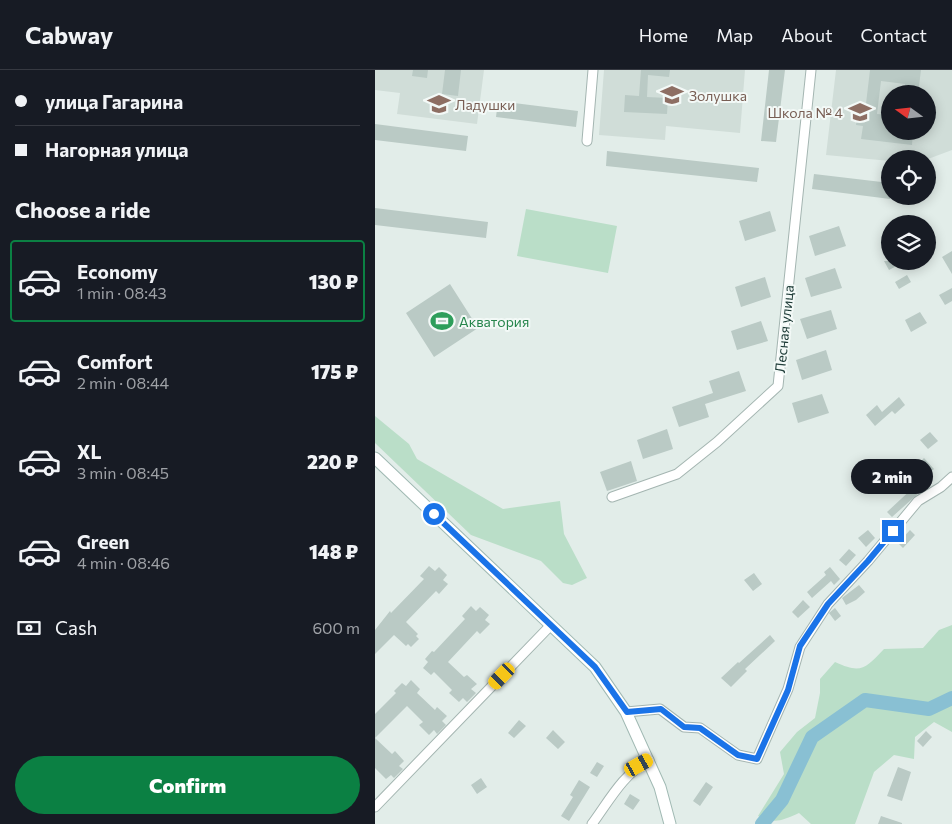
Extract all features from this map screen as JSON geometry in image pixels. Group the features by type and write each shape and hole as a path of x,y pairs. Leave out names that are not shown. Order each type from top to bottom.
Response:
{"street":[{"path":"587,140 593,70"},
{"name":"Лесная улица","path":"612,497 677,474 717,442 778,386 811,70"},
{"path":"376,462 595,667 627,712 660,786 670,824"},
{"path":"627,712 661,709 684,727 700,728 738,755 757,759 788,690 800,646 828,604 868,561 918,501 941,487 952,477"},
{"path":"375,807 551,625"},
{"path":"592,824 625,778 639,765 649,760"}],"shaded area":[{"name":"Ладушки","path":"375,70 484,70 477,124 397,114 400,93 375,90"},
{"name":"Золушка","path":"604,70 745,70 740,133 666,126 665,140 599,135"},
{"name":"Школа № 4","path":"836,70 952,70 952,150 936,156 936,150 881,150 881,160 826,155"}],"green space":[{"path":"526,209 617,226 608,273 517,256"},
{"path":"375,416 409,444 417,459 503,509 560,501 564,534 587,578 572,585 563,583 541,561 471,535 375,443"},
{"path":"952,625 952,732 934,722 915,737 914,759 894,755 874,772 855,824 811,824 799,813 774,821 758,816 784,774 780,752 797,732 815,718 820,693 820,679 835,662 851,668 857,668 867,665 884,649 923,648 939,630"}],"building":[{"path":"413,70 428,70 427,78 412,76"},
{"path":"445,70 461,70 458,96 442,94"},
{"path":"641,70 670,70 669,77 648,75 647,97 668,98 667,114 624,112 625,95 639,96"},
{"path":"769,70 785,70 776,142 761,141"},
{"path":"870,70 921,70 919,85 881,81 877,114 881,114 881,140 912,140 912,145 861,139 863,126 856,125 858,111 865,112"},
{"path":"498,101 578,111 576,127 496,117"},
{"path":"375,124 468,136 466,151 375,140"},
{"path":"607,151 759,168 757,182 606,166"},
{"path":"814,174 881,182 881,198 812,189"},
{"path":"375,208 488,222 486,238 375,225"},
{"path":"770,211 776,231 745,241 739,221"},
{"path":"839,226 846,246 815,256 809,236"},
{"path":"952,251 952,274 942,257"},
{"path":"835,268 842,288 811,297 805,278"},
{"path":"907,275 911,282 899,289 895,282"},
{"path":"765,277 771,297 741,307 735,287"},
{"name":"Акватория","path":"450,284 478,328 434,357 406,313"},
{"path":"952,288 952,301 945,305 939,295"},
{"path":"831,310 837,329 807,339 800,319"},
{"path":"920,312 927,323 911,332 905,320"},
{"path":"761,321 768,341 737,350 731,331"},
{"path":"826,350 832,370 802,380 796,360"},
{"path":"739,371 746,391 705,404 709,417 679,427 672,407 713,393 709,381"},
{"path":"822,394 829,413 798,423 792,403"},
{"path":"899,397 905,405 895,414 892,411 875,426 866,415 877,405 882,412"},
{"path":"667,429 673,449 643,459 637,440"},
{"path":"930,432 938,441 928,449 920,440"},
{"path":"924,458 934,469 925,477 916,467"},
{"path":"631,461 637,481 607,491 600,472"},
{"path":"915,486 920,492 892,517 887,512"},
{"path":"868,530 875,538 866,547 858,538"},
{"path":"910,530 915,535 903,548 898,543"},
{"path":"849,549 856,555 846,566 839,560"},
{"path":"429,566 435,571 439,567 447,575 443,580 448,584 439,594 436,591 406,622 418,634 416,636 419,639 411,647 408,644 406,646 394,635 375,654 375,630 390,611 391,613 424,579 420,576"},
{"path":"830,567 840,579 834,585 831,581 812,598 807,592 826,575 824,572"},
{"path":"754,573 762,584 753,591 744,580"},
{"path":"859,585 865,592 856,600 846,605 842,598"},
{"path":"803,600 810,607 798,618 792,612"},
{"path":"471,606 476,611 480,607 489,615 485,620 490,624 480,634 477,631 448,662 464,677 467,675 477,684 471,689 476,693 467,702 463,698 459,702 449,693 452,690 434,672 431,675 423,668 428,662 425,659 465,619 462,616"},
{"path":"835,608 841,616 835,621 829,613"},
{"path":"770,635 775,641 745,669 747,671 731,687 721,678 738,662"},
{"path":"411,680 420,689 417,693 435,710 437,707 447,716 442,721 446,725 437,734 434,730 429,735 419,725 423,722 407,706 375,738 375,714 396,693 394,691 402,683 406,686"},
{"path":"519,720 526,726 514,738 508,733"},
{"path":"553,730 565,742 558,749 546,738"},
{"path":"926,731 932,737 923,747 917,741"},
{"path":"375,738 392,754 395,751 404,761 399,766 403,769 394,778 391,775 386,779 375,768"},
{"path":"597,762 604,766 597,777 590,773"},
{"path":"898,767 911,772 902,801 887,796"},
{"path":"481,778 487,787 477,794 471,785"},
{"path":"579,780 590,787 569,821 561,816 573,797 570,795"},
{"path":"706,782 713,787 700,806 693,801"},
{"path":"630,794 640,800 633,810 624,804"},
{"path":"881,816 902,823 902,824 878,824"}],"waterway":[{"path":"762,824 782,800 812,737 865,700 929,709 952,698"}],"place":[{"name":"Золушка","path":"672,95"},
{"name":"Ладушки","path":"439,104"},
{"name":"Школа № 4","path":"860,112"},
{"name":"Акватория","path":"442,321"}],"route":[{"path":"434,514 595,667 627,712 661,709 684,727 700,728 738,755 757,759 788,690 800,646 828,604 893,531"}]}
